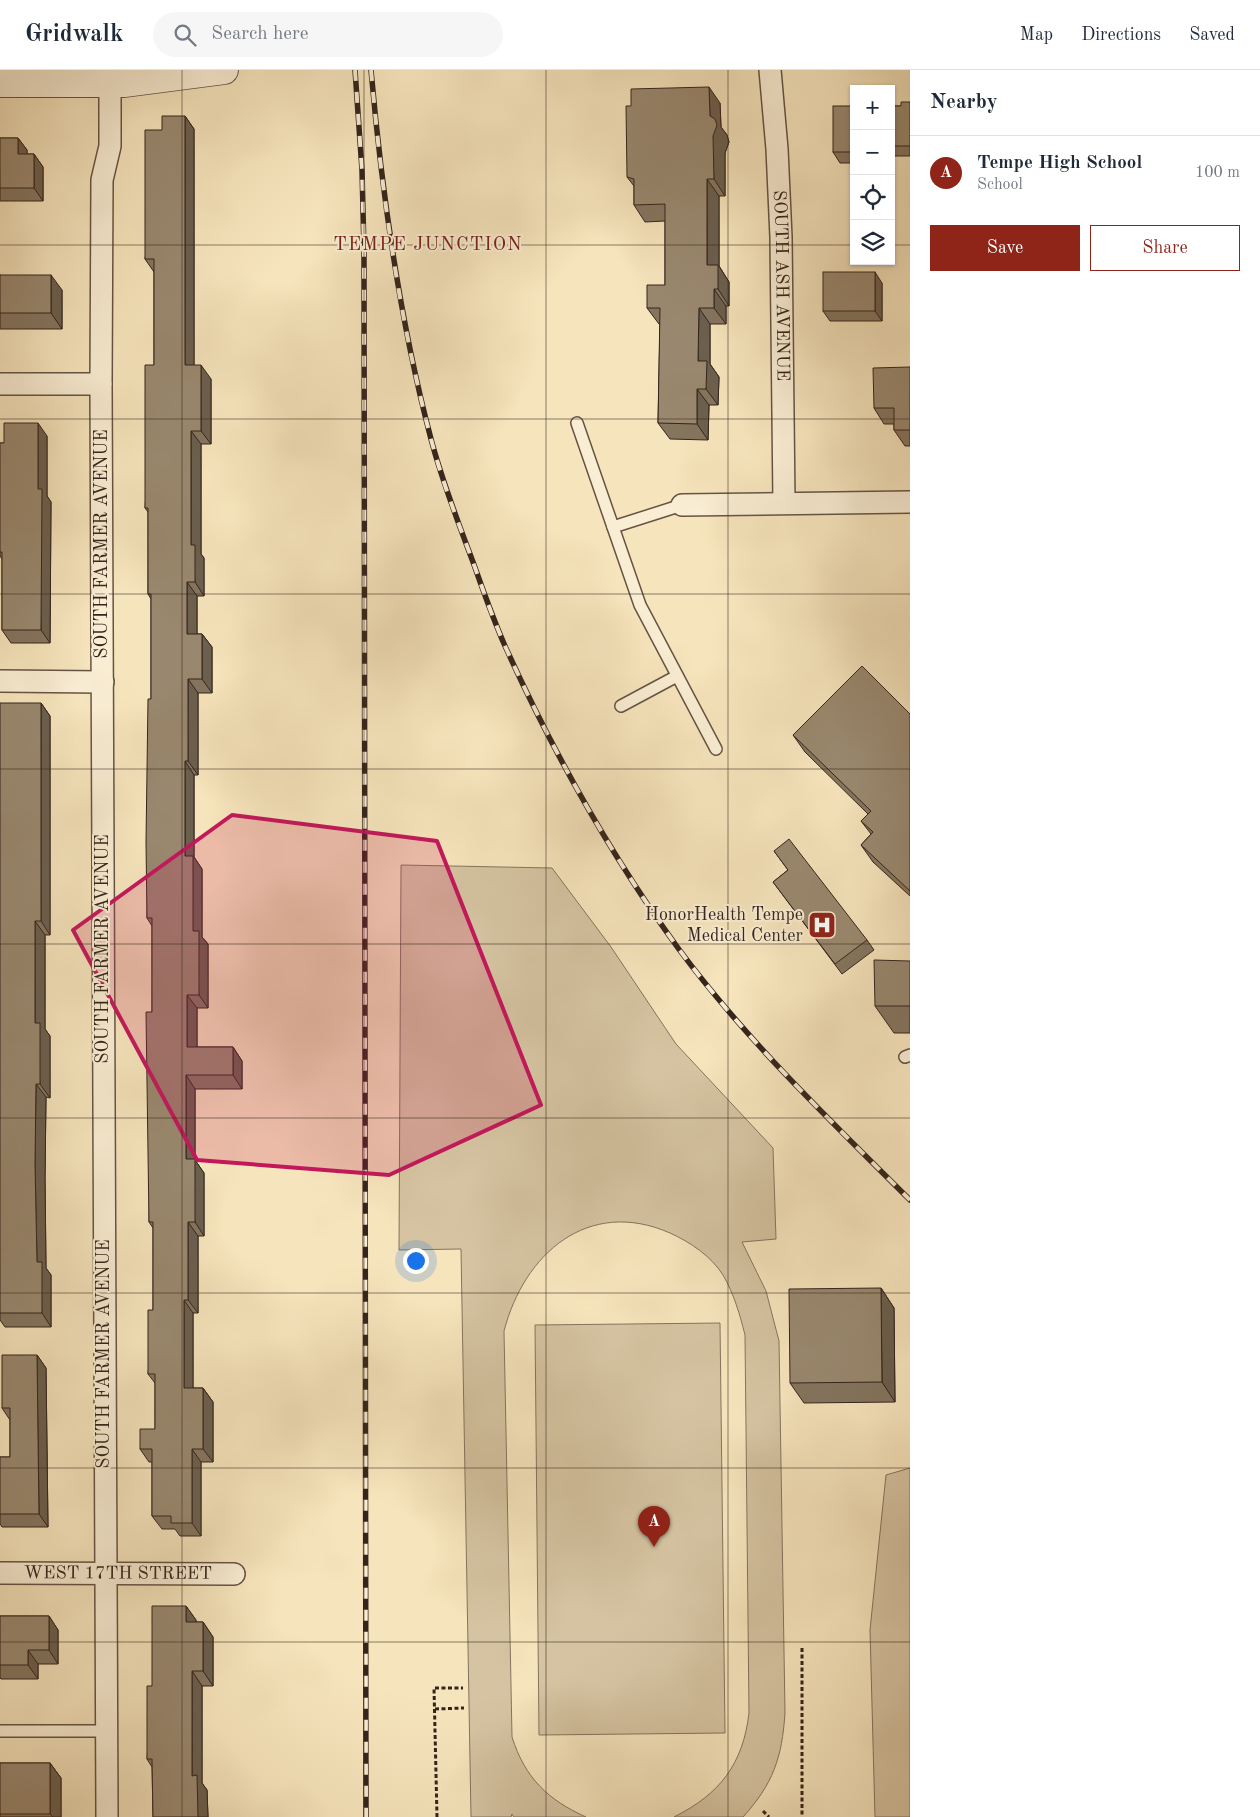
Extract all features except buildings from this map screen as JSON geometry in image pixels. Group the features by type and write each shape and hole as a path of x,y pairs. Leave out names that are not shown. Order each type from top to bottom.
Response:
{"street":[{"path":"0,83 119,79 224,70"},
{"name":"SOUTH ASH AVENUE","path":"770,70 777,149 781,237 784,503"},
{"name":"SOUTH FARMER AVENUE","path":"107,1817 101,384 102,180 110,146 119,79"},
{"path":"0,384 101,384"},
{"path":"682,505 910,502"},
{"path":"0,681 103,682"},
{"name":"WEST 17TH STREET","path":"0,1573 234,1574"}],"lane":[{"path":"577,423 640,605 716,749"},
{"path":"613,527 682,505"},
{"path":"620,706 677,676"},
{"path":"0,1731 106,1731"}],"path":[{"path":"802,1648 802,1817"},
{"path":"437,1817 434,1688 463,1688"},
{"path":"435,1709 464,1708"},
{"path":"763,1811 769,1817"}],"highlighted area":[{"path":"232,815 437,841 541,1105 389,1175 197,1160 73,930"}],"shaded area":[{"path":"401,865 552,868 611,947 676,1044 773,1148 776,1239 742,1242 766,1291 779,1341 785,1713 784,1729 774,1770 762,1793 743,1817 674,1817 704,1798 726,1776 741,1748 749,1713 745,1335 727,1282 718,1268 706,1256 692,1245 670,1233 640,1224 612,1222 587,1228 564,1240 544,1257 527,1278 514,1303 504,1331 512,1737 517,1752 531,1776 540,1786 560,1803 586,1817 514,1817 512,1814 511,1817 471,1817 461,1249 399,1250"},
{"path":"720,1323 725,1733 539,1735 535,1325"},
{"path":"910,1468 910,1817 875,1817 870,1630 886,1475"}],"railway":[{"path":"355,70 362,170 364,251 366,1817"},
{"path":"371,70 386,210 393,256 410,348 435,455 496,625 523,686 584,802 629,876 678,948 704,982 760,1047 910,1200"}],"place":[{"name":"HonorHealth Tempe Medical Center","path":"822,925"},
{"name":"Tempe High School","path":"654,1547"}],"district":[{"name":"TEMPE JUNCTION","path":"428,245"}]}
